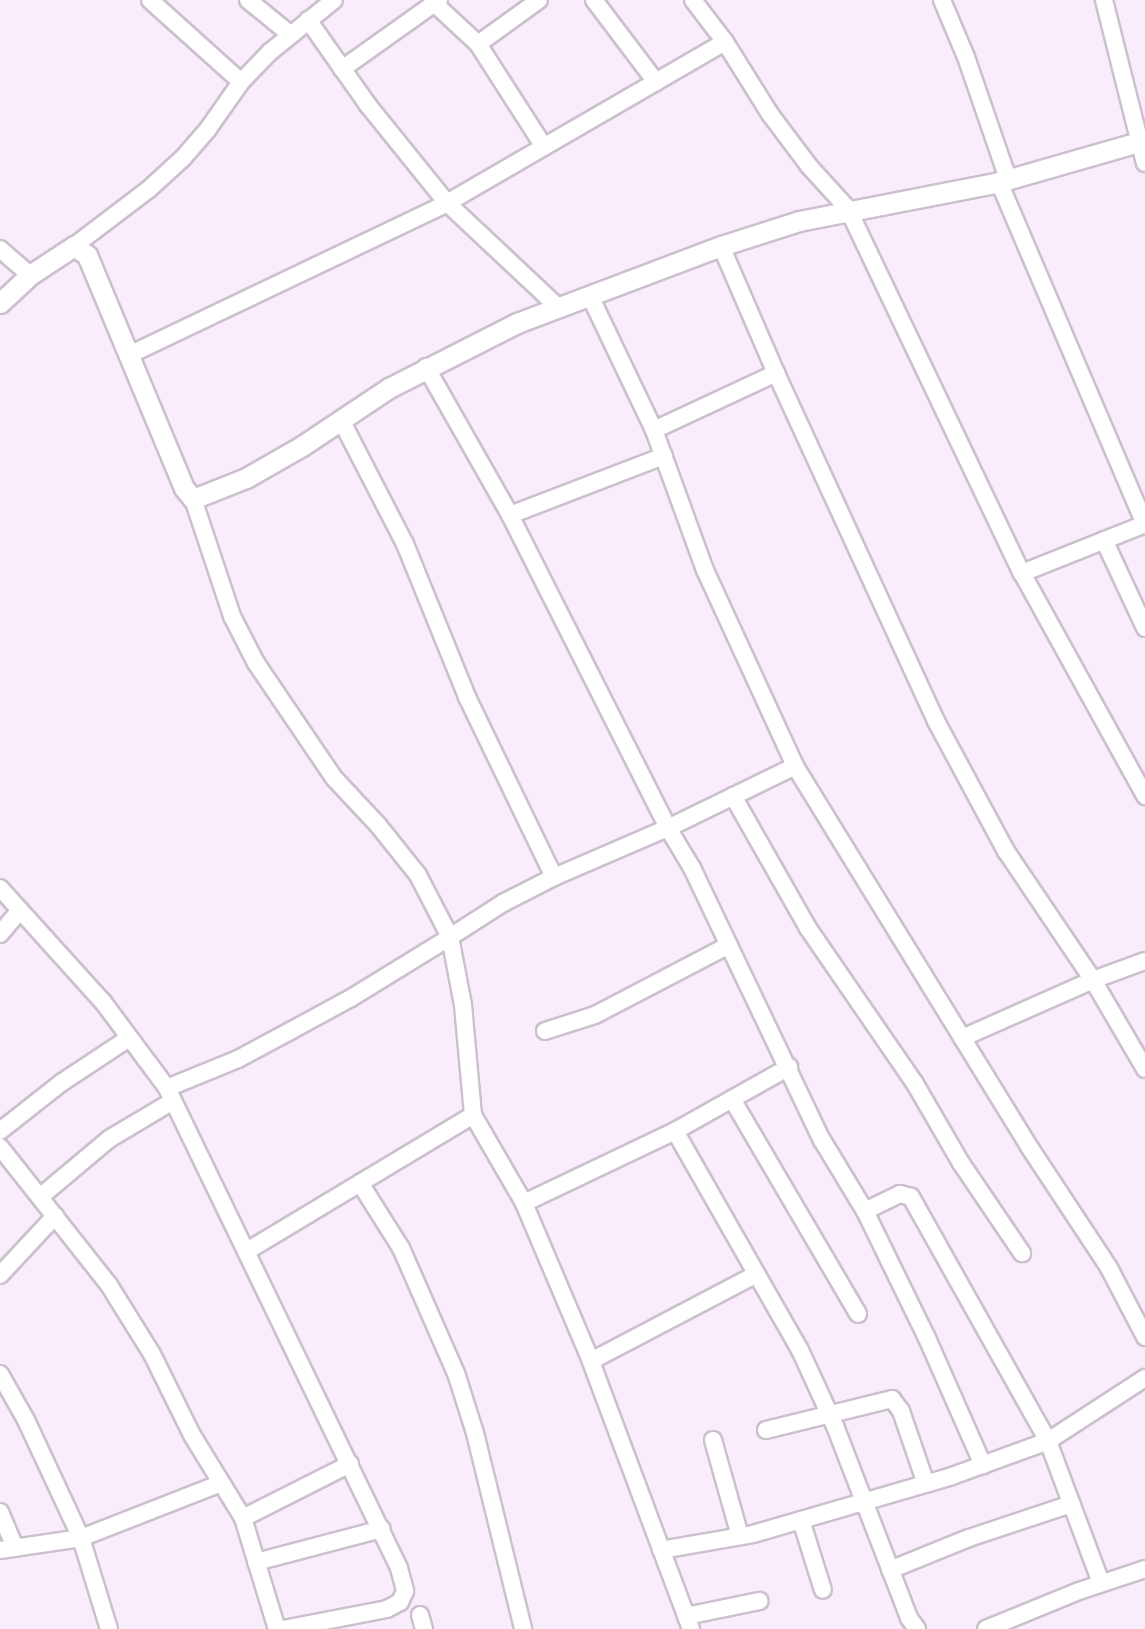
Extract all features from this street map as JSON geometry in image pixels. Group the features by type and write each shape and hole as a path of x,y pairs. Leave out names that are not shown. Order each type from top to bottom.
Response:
{"street":[{"path":"150,0 240,82"},
{"path":"248,0 291,35"},
{"path":"0,303 30,275 74,246 149,189 183,158 208,129 240,82 307,20 334,0"},
{"path":"478,44 539,0"},
{"path":"594,0 656,82"},
{"path":"693,0 725,42 770,114 809,166 848,209 1022,573 1145,796"},
{"path":"942,0 966,57 1003,181 1145,524 1022,573"},
{"path":"1104,0 1145,163"},
{"path":"342,69 437,2 478,44 544,146"},
{"path":"307,20 447,203 559,308"},
{"path":"129,355 447,203 725,42"},
{"path":"193,499 246,478 426,367 517,323 722,246 799,221 848,209 1003,181 1141,141"},
{"path":"74,246 87,255 95,270 184,488 193,499 232,615 256,663 334,778 378,825 418,875 450,937 464,1005 473,1115 524,1203 591,1361 689,1623 759,1601"},
{"path":"722,246 776,373 936,721 1006,851 1093,980 1145,1069"},
{"path":"0,249 30,275"},
{"path":"590,296 654,430 716,594 795,766 962,1038 1109,1268 1145,1337"},
{"path":"426,367 510,515 668,828 692,868 822,1140 865,1211 927,1338 983,1465"},
{"path":"654,430 776,373"},
{"path":"341,420 405,544 467,697 554,877"},
{"path":"510,515 664,456"},
{"path":"1104,540 1145,628"},
{"path":"40,1197 109,1139 170,1095 351,998 503,903 554,877 668,828 795,766"},
{"path":"733,796 807,928 914,1082 961,1163 1022,1253"},
{"path":"0,888 103,1002 170,1095 399,1568 405,1591 400,1602 387,1609 283,1629"},
{"path":"0,934 20,911"},
{"path":"545,1031 594,1015 729,945"},
{"path":"962,1038 1093,980 1145,961"},
{"path":"0,1131 61,1083 129,1038"},
{"path":"524,1203 675,1131 789,1067"},
{"path":"732,1099 858,1314"},
{"path":"247,1251 473,1115"},
{"path":"675,1131 800,1350 865,1501 909,1618 917,1629"},
{"path":"0,1147 109,1285 152,1354 192,1435 243,1518 277,1629"},
{"path":"360,1183 401,1248 456,1373 475,1433 523,1629"},
{"path":"865,1211 900,1194 911,1197 1048,1441 1101,1584"},
{"path":"0,1275 55,1216"},
{"path":"591,1361 757,1274"},
{"path":"0,1374 26,1420 81,1538 109,1629"},
{"path":"661,1550 740,1536 801,1520 983,1465 1048,1441 1145,1378"},
{"path":"766,1430 892,1399 901,1411 926,1484"},
{"path":"713,1440 740,1536"},
{"path":"243,1518 350,1464"},
{"path":"0,1513 8,1549 81,1538 221,1483"},
{"path":"890,1570 1071,1504"},
{"path":"801,1520 823,1590"},
{"path":"257,1562 382,1529"},
{"path":"986,1629 1145,1569"}]}
